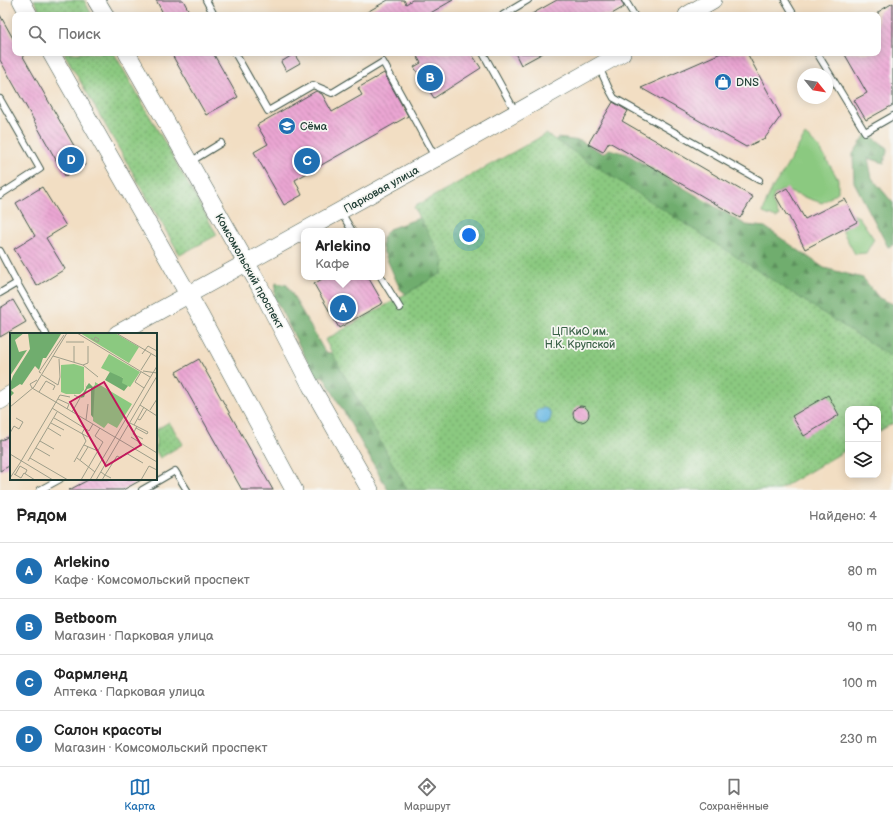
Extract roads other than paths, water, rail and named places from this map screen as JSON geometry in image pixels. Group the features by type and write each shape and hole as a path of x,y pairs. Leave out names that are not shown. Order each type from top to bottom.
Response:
{"main road":[{"path":"21,0 27,12"},
{"path":"96,0 103,12"},
{"path":"692,12 713,0"},
{"path":"53,56 188,295 294,490"},
{"name":"Комсомольский проспект","path":"129,56 246,263 311,386 370,490"},
{"name":"Парковая улица","path":"309,228 617,56"},
{"name":"Парковая улица","path":"119,333 301,233"},
{"path":"0,401 10,395"}],"lane":[{"path":"206,0 212,12"},
{"path":"625,0 632,12"},
{"path":"785,0 792,12"},
{"path":"508,12 525,1"},
{"path":"237,56 268,111 313,85 332,93 383,62 436,158"},
{"path":"485,56 516,113"},
{"path":"819,56 864,132 893,116"},
{"path":"599,67 614,98 759,180"},
{"path":"0,99 40,169 0,195"},
{"path":"189,162 221,143"},
{"path":"340,211 350,228"},
{"path":"0,251 45,333"},
{"path":"383,280 400,308"},
{"path":"0,293 17,283"},
{"path":"142,490 175,470 186,490"},
{"path":"40,490 58,480"}],"water":[{"path":"540,408 546,408 551,413 549,422 546,424 540,424 535,419 535,413"}],"place":[{"name":"Betboom","path":"430,78"},
{"name":"DNS","path":"723,82"},
{"name":"Сёма","path":"287,126"},
{"name":"Салон красоты","path":"71,160"},
{"name":"Фармленд","path":"307,161"},
{"name":"Arlekino","path":"343,308"}],"park label":[{"name":"ЦПКиО им. Н.К. Крупской","path":"580,337"}]}
